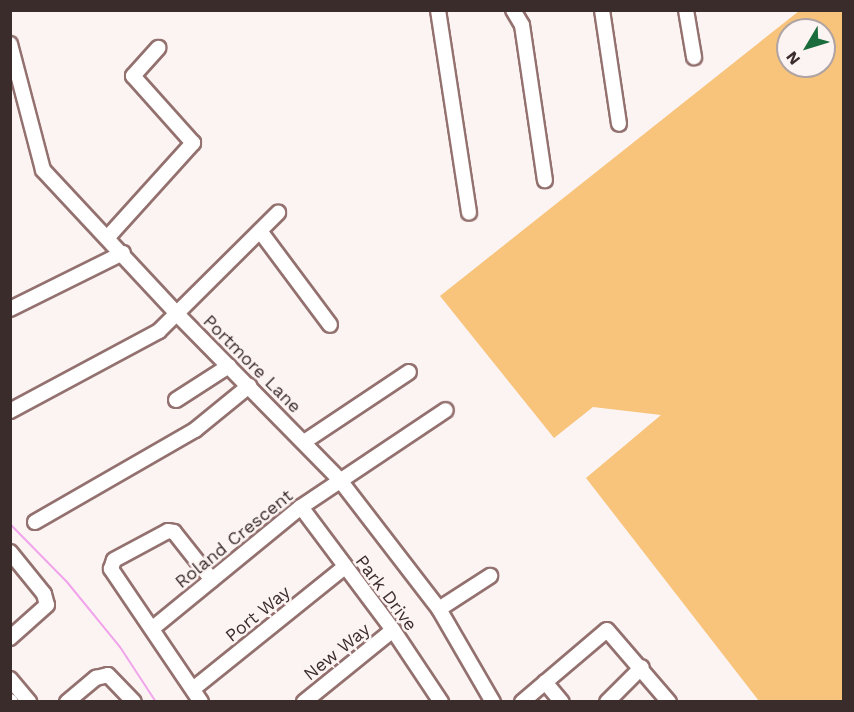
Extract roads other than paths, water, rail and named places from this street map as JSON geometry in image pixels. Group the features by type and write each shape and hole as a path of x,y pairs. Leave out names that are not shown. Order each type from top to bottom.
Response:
{"street":[{"path":"438,10 469,213"},
{"path":"513,10 522,25 545,180"},
{"path":"602,10 619,124"},
{"path":"686,10 694,57"},
{"path":"108,237 193,143 133,76 158,48"},
{"name":"Portmore Lane","path":"11,50 44,170 178,315 339,479 439,609 493,702"},
{"path":"10,411 159,331 178,315 278,213"},
{"path":"260,231 330,325"},
{"path":"10,309 123,253"},
{"path":"176,400 229,366"},
{"path":"304,442 409,372"},
{"path":"35,522 195,430 249,386"},
{"name":"Roland Crescent","path":"153,628 301,507 339,479 446,410"},
{"name":"Park Drive","path":"301,507 393,630 441,702"},
{"path":"201,702 111,569 114,560 168,531 174,532 212,580"},
{"path":"10,552 44,594 47,604 10,638"},
{"name":"Port Way","path":"193,689 345,567"},
{"path":"439,609 490,576"},
{"name":"New Way","path":"303,702 393,630"},
{"path":"522,702 607,630 669,702"},
{"path":"607,702 642,668"},
{"path":"67,702 96,678 108,675 134,702"},
{"path":"10,679 29,702"},
{"path":"545,682 562,702"}],"waterway":[{"path":"10,524 67,582 120,647 156,702"}]}
